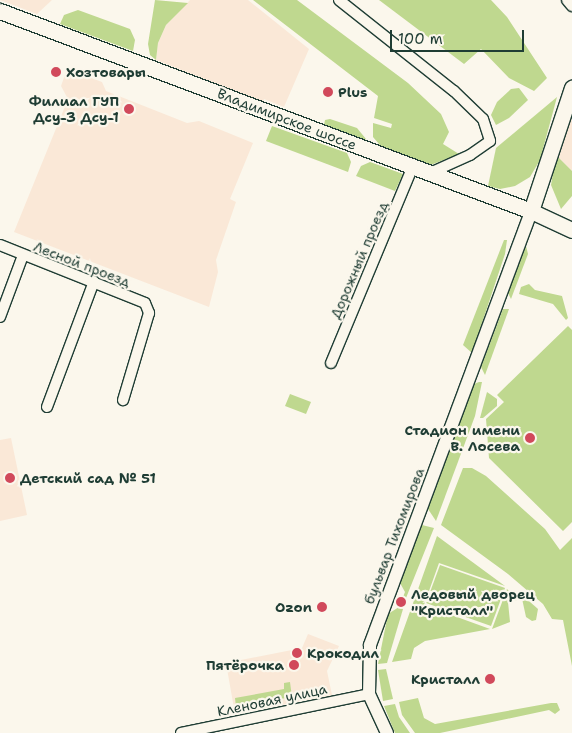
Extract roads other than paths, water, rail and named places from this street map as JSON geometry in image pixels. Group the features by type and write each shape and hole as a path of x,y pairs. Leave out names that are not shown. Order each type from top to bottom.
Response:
{"main road":[{"name":"Владимирское шоссе","path":"0,11 531,211 572,230"},
{"path":"531,211 572,88"}],"street":[{"path":"340,0 454,91 484,119 490,141 470,155 430,173"},
{"path":"567,0 572,6"},
{"name":"Дорожный проезд","path":"331,364 413,166"},
{"name":"бульвар Тихомирова","path":"387,733 369,694 368,656 375,626 500,301 531,211"},
{"name":"Лесной проезд","path":"0,245 145,303 149,313 123,400"},
{"path":"0,317 23,255"},
{"path":"47,407 94,281"},
{"name":"Кленовая улица","path":"181,733 369,694"}],"place":[{"name":"Хозтовары","path":"56,72"},
{"name":"Plus","path":"328,92"},
{"name":"Филиал ГУП Дсу-3 Дсу-1","path":"129,109"},
{"name":"Стадион имени В. Лосева","path":"530,438"},
{"name":"Детский сад № 51","path":"10,478"},
{"name":"Ледовый дворец \"Кристалл\"","path":"401,602"},
{"name":"Ozon","path":"322,607"},
{"name":"Крокодил","path":"297,653"},
{"name":"Пятёрочка","path":"294,665"},
{"name":"Кристалл","path":"490,679"}]}
